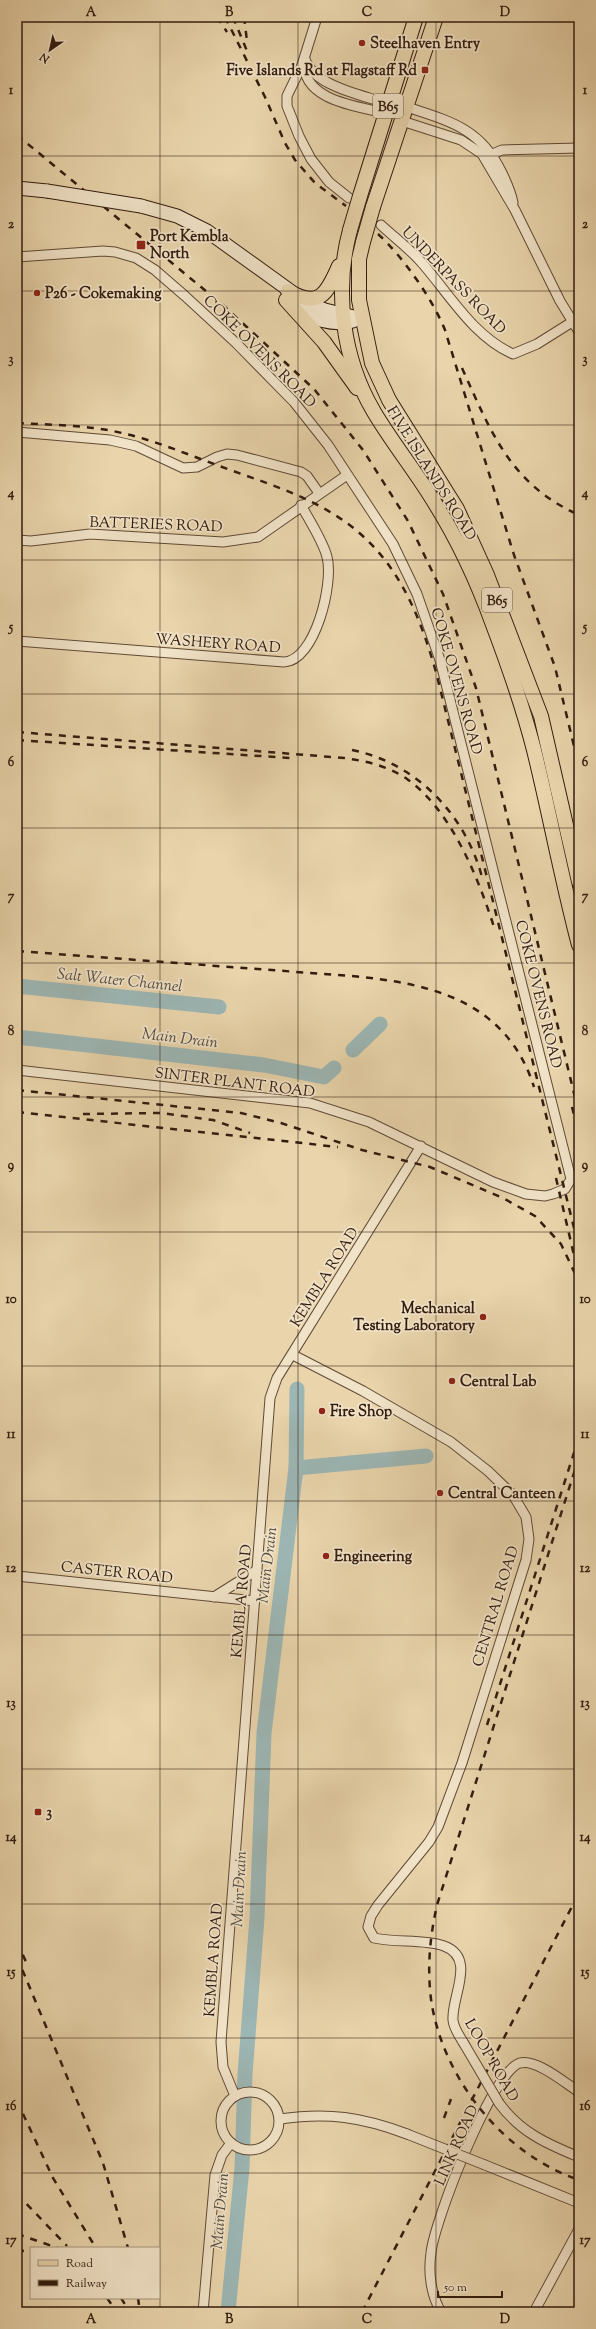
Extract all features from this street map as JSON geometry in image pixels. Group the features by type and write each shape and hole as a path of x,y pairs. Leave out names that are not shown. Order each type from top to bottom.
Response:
{"main road":[{"name":"FIVE ISLANDS ROAD","path":"416,17 387,109 354,197 350,230 344,256 341,287 343,319 359,382 373,411 435,503 458,542 492,622 522,707 579,945"},
{"name":"FIVE ISLANDS ROAD","path":"436,17 373,207 363,242 359,259 359,284 362,319 372,363 381,385 469,533 524,669 541,716 579,882"},
{"path":"287,295 313,300 321,296 331,285 344,256"},
{"path":"287,295 324,342 373,411"}],"street":[{"path":"317,17 305,56 287,96 288,110 301,140 315,166 328,182 354,197"},
{"path":"305,56 304,63 306,75 319,92 335,100 387,109"},
{"path":"305,56 309,67 323,80 387,109"},
{"path":"407,107 446,120 466,130 482,142 488,156 511,193 515,210 572,322 579,332"},
{"path":"402,122 461,140 488,156"},
{"path":"488,156 502,150 579,148"},
{"path":"17,188 47,191 141,206 177,216 207,231 227,244 287,295 343,319 362,319"},
{"name":"UNDERPASS ROAD","path":"381,225 422,263 447,297 486,338 501,348 513,354 538,344 572,322"},
{"name":"COKE OVENS ROAD","path":"17,257 115,252 136,258 146,264 200,309 294,402 328,445 393,544 417,594 440,660 571,1172 570,1182"},
{"path":"17,432 117,441 136,446 183,468 201,466 223,455 237,455 301,472 307,476 319,493"},
{"name":"BATTERIES ROAD","path":"17,540 31,541 90,534 223,542 258,537 301,505 347,475"},
{"name":"WASHERY ROAD","path":"17,641 284,662 295,660 304,650 324,611 328,588 327,557 301,505"},
{"name":"SINTER PLANT ROAD","path":"17,1070 310,1103 353,1116 420,1146 493,1182 526,1194 545,1196 553,1194 565,1189 570,1182"},
{"name":"KEMBLA ROAD","path":"235,2096 222,2067 221,2042 270,1398 277,1378 420,1146"},
{"name":"CENTRAL ROAD","path":"293,1354 363,1391 451,1442 513,1495 521,1506 529,1527 529,1549 526,1560 462,1763 438,1827 371,1916 368,1927 371,1936"},
{"path":"214,1597 257,1570"},
{"name":"CASTER ROAD","path":"17,1576 255,1601"},
{"name":"LOOP ROAD","path":"371,1936 379,1939 441,1945 456,1954 459,1958 462,1969 453,2019 457,2032 499,2104 513,2121 534,2137 579,2157"},
{"name":"LINK ROAD","path":"441,2312 435,2299 430,2270 433,2239 472,2135 506,2073 519,2063 534,2064 579,2092"},
{"path":"244,2092 253,2092 269,2098 274,2104 280,2119 279,2129 275,2138 268,2145 259,2149 249,2150 233,2144 225,2136 221,2118 228,2102 235,2096 244,2092"},
{"path":"280,2119 320,2114 340,2115 362,2119 407,2134 579,2203"},
{"path":"203,2312 215,2174 222,2155 233,2144"},
{"path":"534,2312 579,2229"}],"waterway":[{"name":"Salt Water Channel","path":"17,986 219,1007"},
{"name":"Main Drain","path":"353,1050 380,1024"},
{"name":"Main Drain","path":"17,1037 264,1065 324,1077 334,1068"},
{"name":"Main Drain","path":"228,2312 242,2168 245,2074 257,1918 264,1733 296,1468 297,1389"},
{"name":"Main Drain","path":"296,1468 426,1456"}],"railway":[{"path":"217,17 227,32"},
{"path":"225,17 265,97 285,143 295,160 315,183 346,206"},
{"path":"233,17 247,51"},
{"path":"244,17 247,41"},
{"path":"17,135 224,306 314,389 363,450 408,521 443,594 476,688 579,1114"},
{"path":"378,234 388,243 407,266 433,305 445,330 514,555 555,667 579,767"},
{"path":"462,368 483,414 506,454 519,472 536,488 555,502 579,515"},
{"path":"17,423 83,427 122,433 157,443 275,486 314,503 351,526 367,540 391,569 418,618 436,672 579,1248"},
{"path":"17,732 344,758 385,767 400,774 423,792 450,826 471,866 494,927"},
{"path":"17,740 290,758"},
{"path":"352,750 397,766 417,779 435,795 464,832 482,877"},
{"path":"17,951 351,976 410,984 463,1002 486,1016 505,1035 522,1058 534,1087"},
{"path":"17,1090 241,1113 281,1123 362,1150 430,1167 503,1198 535,1216 561,1244 579,1282"},
{"path":"572,1107 579,1134"},
{"path":"17,1112 338,1147"},
{"path":"83,1114 161,1113 213,1120 250,1133"},
{"path":"556,1178 577,1268"},
{"path":"487,1725 579,1437"},
{"path":"579,1457 437,1905 429,1963 431,1999 437,2028 448,2057 463,2084 481,2109 502,2132 525,2152 551,2168 579,2180"},
{"path":"362,2312 579,1893"},
{"path":"17,1942 27,1964"},
{"path":"17,1957 103,2163 128,2247"},
{"path":"444,2118 451,2099"},
{"path":"17,2101 53,2178 95,2247"},
{"path":"17,2194 67,2246"},
{"path":"17,2234 55,2247"},
{"path":"17,2250 30,2252"},
{"path":"108,2299 117,2312"},
{"path":"122,2299 129,2311"},
{"path":"138,2299 140,2312"}],"place":[{"name":"Steelhaven Entry","path":"362,43"},
{"name":"Five Islands Rd at Flagstaff Rd","path":"425,70"},
{"name":"Port Kembla North","path":"141,245"},
{"name":"P26 - Cokemaking","path":"37,293"},
{"name":"Mechanical Testing Laboratory","path":"483,1317"},
{"name":"Central Lab","path":"452,1381"},
{"name":"Fire Shop","path":"322,1411"},
{"name":"Central Canteen","path":"440,1493"},
{"name":"Engineering","path":"326,1556"},
{"name":"3","path":"38,1812"}]}
